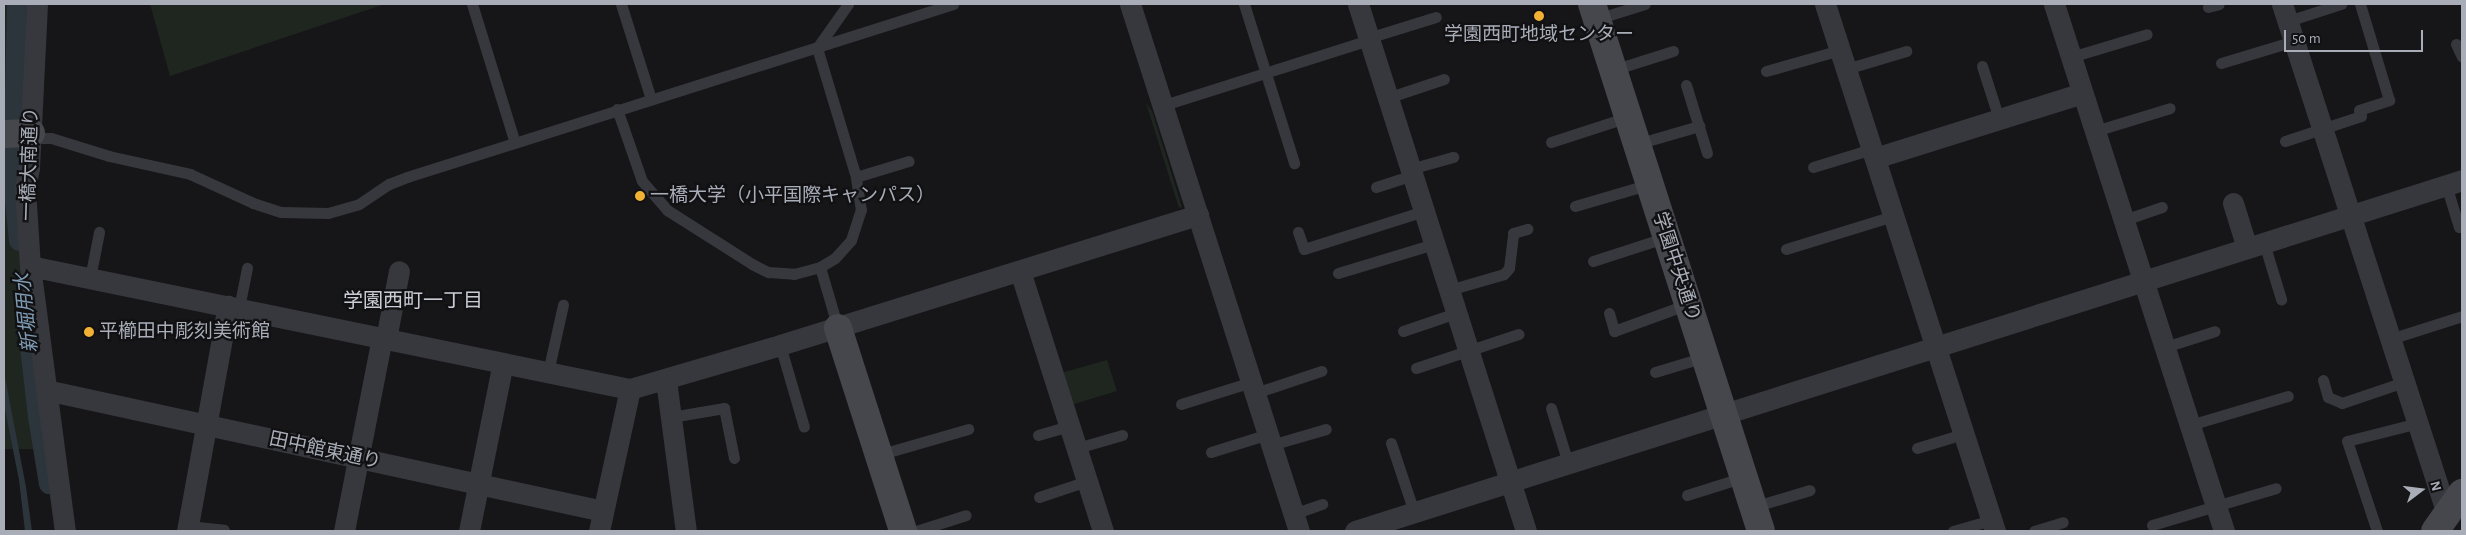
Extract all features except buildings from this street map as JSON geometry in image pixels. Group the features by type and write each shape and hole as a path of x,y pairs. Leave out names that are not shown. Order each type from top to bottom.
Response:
{"street":[{"name":"一橋大南通り","path":"37,4 20,134 30,266 66,531"},
{"path":"1130,4 1164,105 1296,523"},
{"path":"1358,4 1526,531"},
{"path":"1825,4 1993,526"},
{"path":"2054,4 2224,531"},
{"name":"学園中央通り","path":"1594,11 1757,519"},
{"path":"2288,22 2448,513"},
{"path":"1873,153 1999,119 2082,93"},
{"path":"1355,531 2454,183"},
{"path":"2234,204 2256,246"},
{"path":"30,266 630,389 838,328 1198,215"},
{"path":"344,531 399,271"},
{"path":"1020,271 1103,531"},
{"path":"188,528 207,425 234,307"},
{"path":"838,328 903,531"},
{"path":"469,531 503,363"},
{"path":"666,380 686,531"},
{"path":"601,521 630,389"},
{"name":"田中館東通り","path":"46,390 479,484 601,521"}],"lane":[{"path":"472,4 515,143"},
{"path":"620,4 651,99"},
{"path":"816,48 848,4"},
{"path":"20,134 51,138 109,156 190,174 267,208 297,212 328,212 359,204 389,184 407,177 953,4"},
{"path":"1244,4 1294,163"},
{"path":"1594,11 1645,4"},
{"path":"2221,63 2288,22 2341,4"},
{"path":"2285,140 2361,116 2359,110 2388,100 2360,4"},
{"path":"1164,105 1436,17"},
{"path":"2071,56 2147,34"},
{"path":"2456,44 2462,57"},
{"path":"617,109 642,180 653,196 667,210 752,264 768,272 794,274 820,267 844,249 856,230 861,202 856,177 816,48"},
{"path":"1613,70 1672,51"},
{"path":"1766,71 1906,51"},
{"path":"1982,66 1999,119"},
{"path":"1387,98 1444,79"},
{"path":"1686,85 1707,154"},
{"path":"2095,131 2170,108"},
{"path":"1551,142 1628,117"},
{"path":"1637,144 1699,126"},
{"path":"1812,167 1873,153"},
{"path":"1376,187 1453,157"},
{"path":"856,177 908,161"},
{"path":"2454,183 2459,227"},
{"path":"1575,206 1650,184"},
{"path":"2124,220 2162,208"},
{"path":"1298,232 1304,249 1424,211"},
{"path":"1786,249 1894,216"},
{"path":"1449,290 1504,274 1509,268 1513,233 1527,229"},
{"path":"90,278 99,232"},
{"path":"1593,261 1667,237"},
{"path":"1338,273 1434,244"},
{"path":"2256,246 2281,299"},
{"path":"820,267 838,328"},
{"path":"234,307 247,268"},
{"path":"1608,313 1614,331 1688,304"},
{"path":"548,372 563,305"},
{"path":"1403,330 1456,313"},
{"path":"2390,338 2462,316"},
{"path":"2164,347 2215,331"},
{"path":"1416,368 1520,334"},
{"path":"780,345 804,427"},
{"path":"1655,372 1705,356"},
{"path":"1182,404 1321,371"},
{"path":"2323,380 2328,397 2342,403 2404,382"},
{"path":"2190,425 2288,396"},
{"path":"671,417 724,408 734,458"},
{"path":"1551,408 1568,463"},
{"path":"2377,531 2347,441 2418,423"},
{"path":"1038,435 1070,426"},
{"path":"878,455 968,429"},
{"path":"1211,452 1326,429"},
{"path":"1917,448 1964,434"},
{"path":"1077,448 1122,435"},
{"path":"1391,443 1414,512"},
{"path":"1687,495 1744,477"},
{"path":"1039,497 1087,481"},
{"path":"2152,525 2276,488"},
{"path":"1757,519 1810,490"},
{"path":"1296,523 1322,504"},
{"path":"916,531 966,515"},
{"path":"2034,531 2063,522"},
{"path":"1953,531 1993,526"},
{"path":"188,528 224,530"}],"shaded area":[{"path":"4,4 22,4 16,182 46,449 4,449"},
{"path":"150,4 385,4 170,76"},
{"path":"1146,103 1152,111 1182,207 1179,208"},
{"path":"1107,360 1117,391 1071,405 1061,373"},
{"path":"4,372 26,487 32,531 25,531 19,480 4,404"}],"waterway":[{"name":"新堀用水","path":"17,4 13,182 19,241"},
{"name":"新堀用水","path":"28,330 38,417 49,484"}],"place":[{"name":"学園西町地域センター","path":"1539,16"},
{"name":"一橋大学（小平国際キャンパス）","path":"640,196"},
{"name":"平櫛田中彫刻美術館","path":"89,332"}],"district":[{"name":"学園西町一丁目","path":"413,301"}]}
